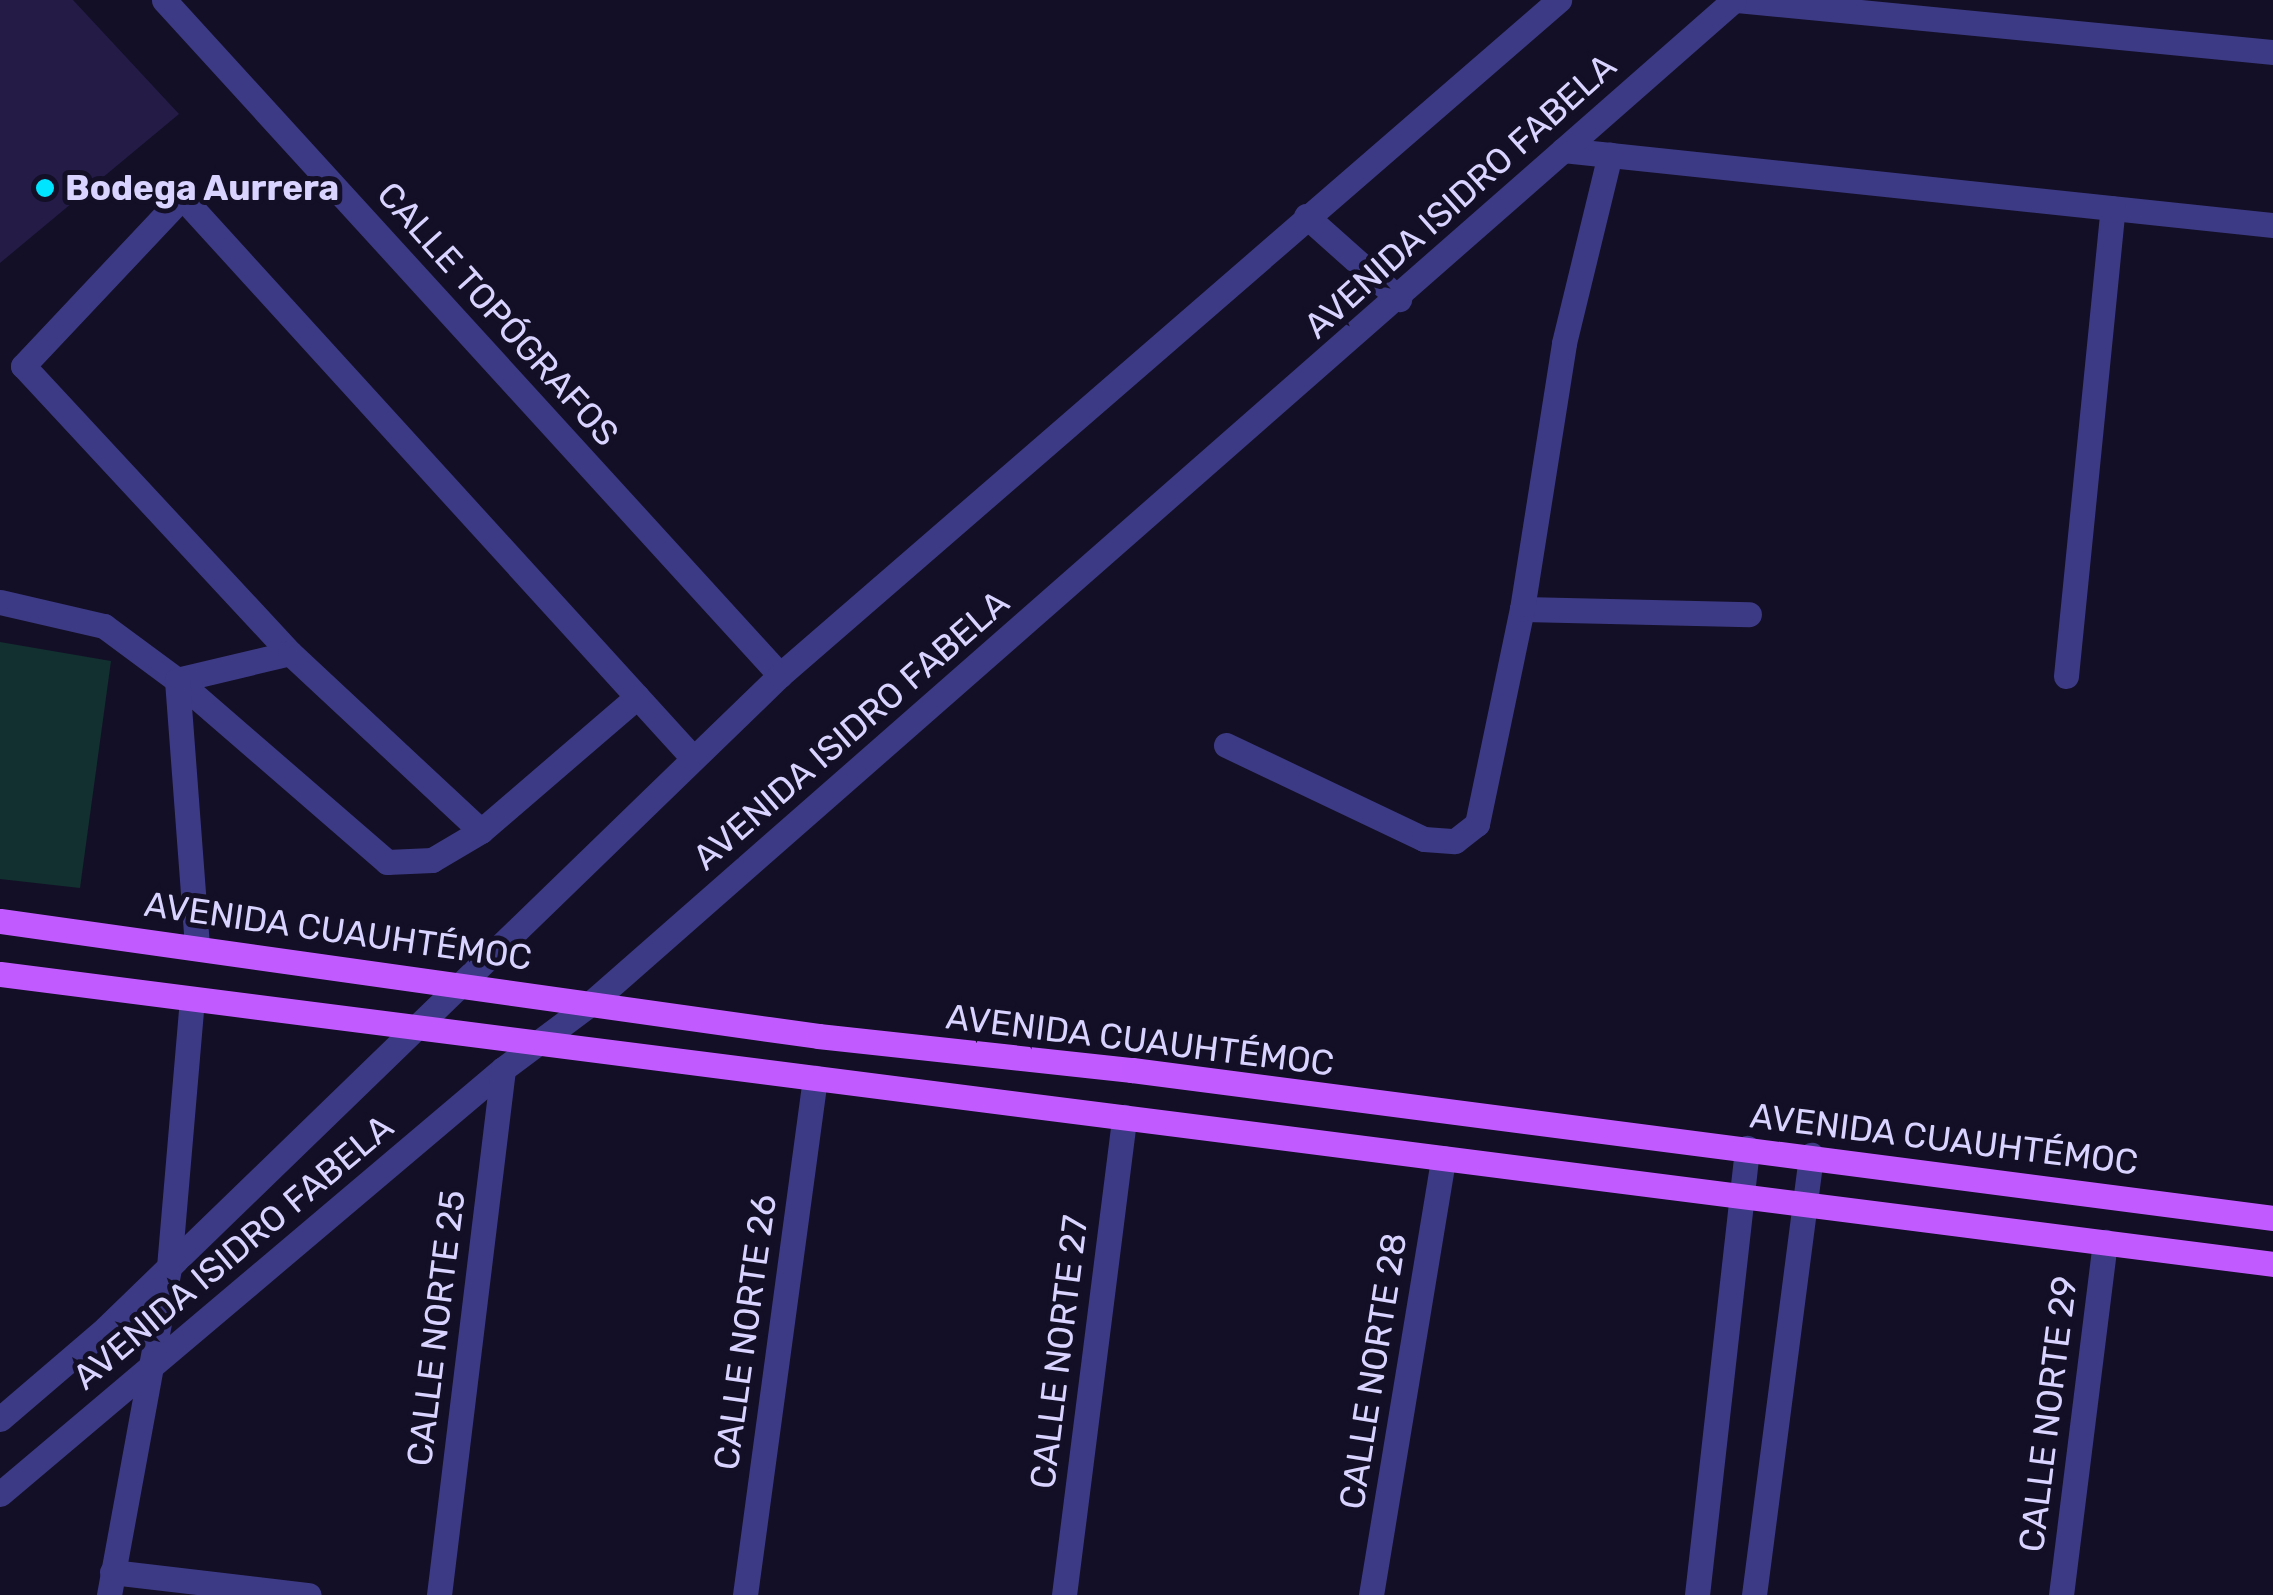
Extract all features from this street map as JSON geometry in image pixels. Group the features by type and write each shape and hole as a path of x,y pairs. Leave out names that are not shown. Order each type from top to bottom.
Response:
{"main road":[{"name":"AVENIDA CUAUHTÉMOC","path":"0,921 197,944 590,1004 1811,1154 2273,1218"},
{"path":"0,974 416,1031 542,1040 2273,1264"}],"street":[{"name":"CALLE TOPÓGRAFOS","path":"164,0 780,675"},
{"name":"AVENIDA ISIDRO FABELA","path":"0,1419 170,1267 780,675 1560,0"},
{"name":"AVENIDA ISIDRO FABELA","path":"0,1494 503,1069 590,1004 1399,299 1735,0"},
{"path":"1735,0 2273,52"},
{"path":"1563,150 2273,225"},
{"path":"1226,744 1424,839 1454,841 1477,824 1522,609 1564,343 1610,155"},
{"path":"481,831 290,653 23,366 182,196 693,758"},
{"path":"2066,676 2112,208"},
{"path":"1306,216 1399,299"},
{"path":"0,602 104,626 177,680 387,862 432,860 481,831 638,697"},
{"path":"1522,609 1749,614"},
{"path":"177,680 290,653"},
{"path":"177,680 197,944"},
{"path":"192,999 170,1267 110,1584 309,1595"},
{"name":"CALLE NORTE 25","path":"439,1595 503,1069"},
{"name":"CALLE NORTE 26","path":"745,1595 815,1078"},
{"name":"CALLE NORTE 27","path":"1064,1595 1124,1117"},
{"path":"1696,1595 1747,1148"},
{"path":"1754,1595 1811,1154"},
{"name":"CALLE NORTE 28","path":"1371,1595 1444,1158"},
{"name":"CALLE NORTE 29","path":"2061,1595 2105,1242"}],"green space":[{"path":"0,642 111,661 80,888 0,879"}],"building":[{"name":"Bodega Aurrera","path":"0,0 73,0 179,114 0,263"}],"place":[{"name":"Bodega Aurrera","path":"45,188"}]}
